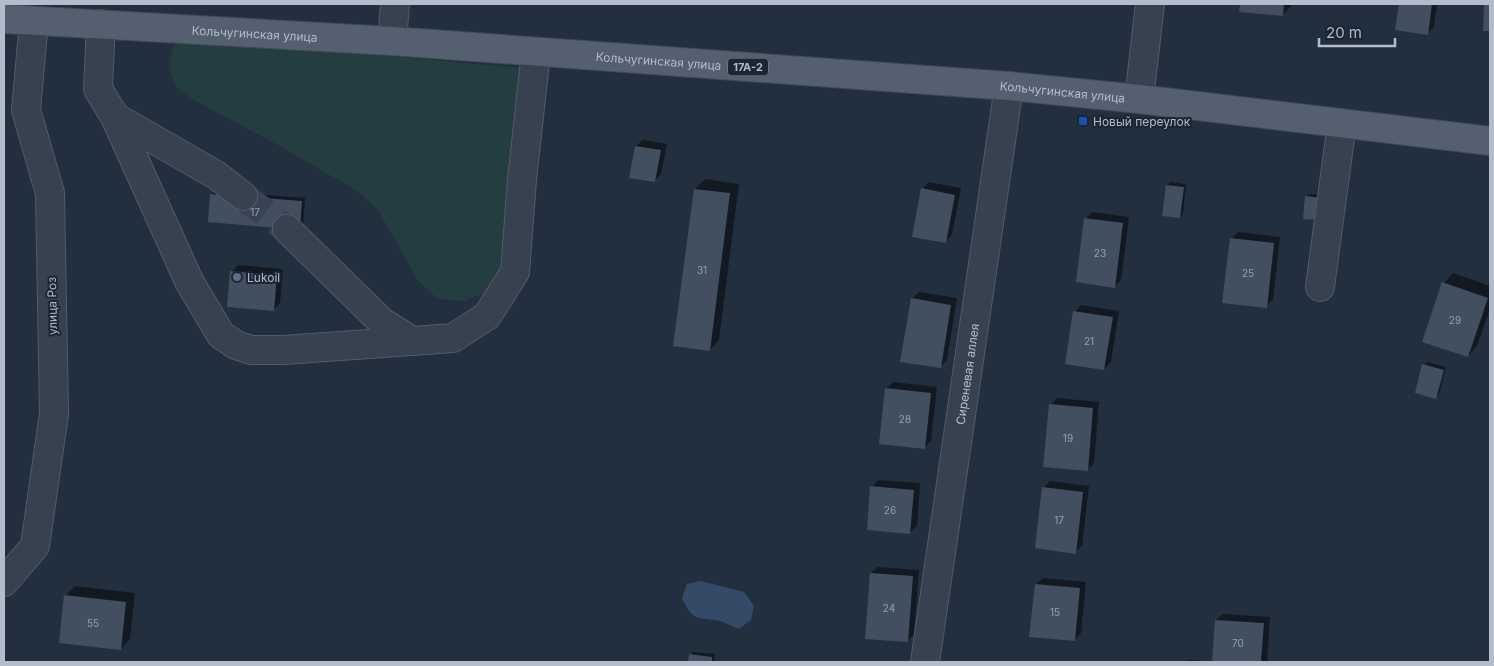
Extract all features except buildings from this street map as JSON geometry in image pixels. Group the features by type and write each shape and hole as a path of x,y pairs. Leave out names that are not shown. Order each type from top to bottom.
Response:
{"main road":[{"name":"Кольчугинская улица","path":"17,16 101,24 392,41 1009,86 1139,98 1490,141"}],"street":[{"path":"392,41 395,4"},
{"path":"1139,98 1150,4"},
{"name":"улица Роз","path":"4,582 35,546 54,414 50,193 26,110 17,16"},
{"path":"101,24 98,89 115,117 189,281 221,335 236,346 251,350 283,350 453,338 487,316 515,272 522,180 536,52"},
{"name":"Сиреневая аллея","path":"925,662 1009,86"},
{"path":"115,117 216,175 243,196"},
{"path":"1320,287 1342,123"},
{"path":"287,229 382,322 412,341"}],"green space":[{"path":"191,38 521,68 500,274 489,291 464,301 438,299 418,281 378,210 357,191 280,146 195,101 175,86 169,64 174,45"}],"water":[{"path":"701,581 744,592 754,606 751,620 739,629 720,621 693,615 682,598 687,584"}],"tunnel":[{"path":"243,196 287,229"}],"place":[{"name":"Новый переулок","path":"1083,121"},
{"name":"Lukoil","path":"237,277"}]}
